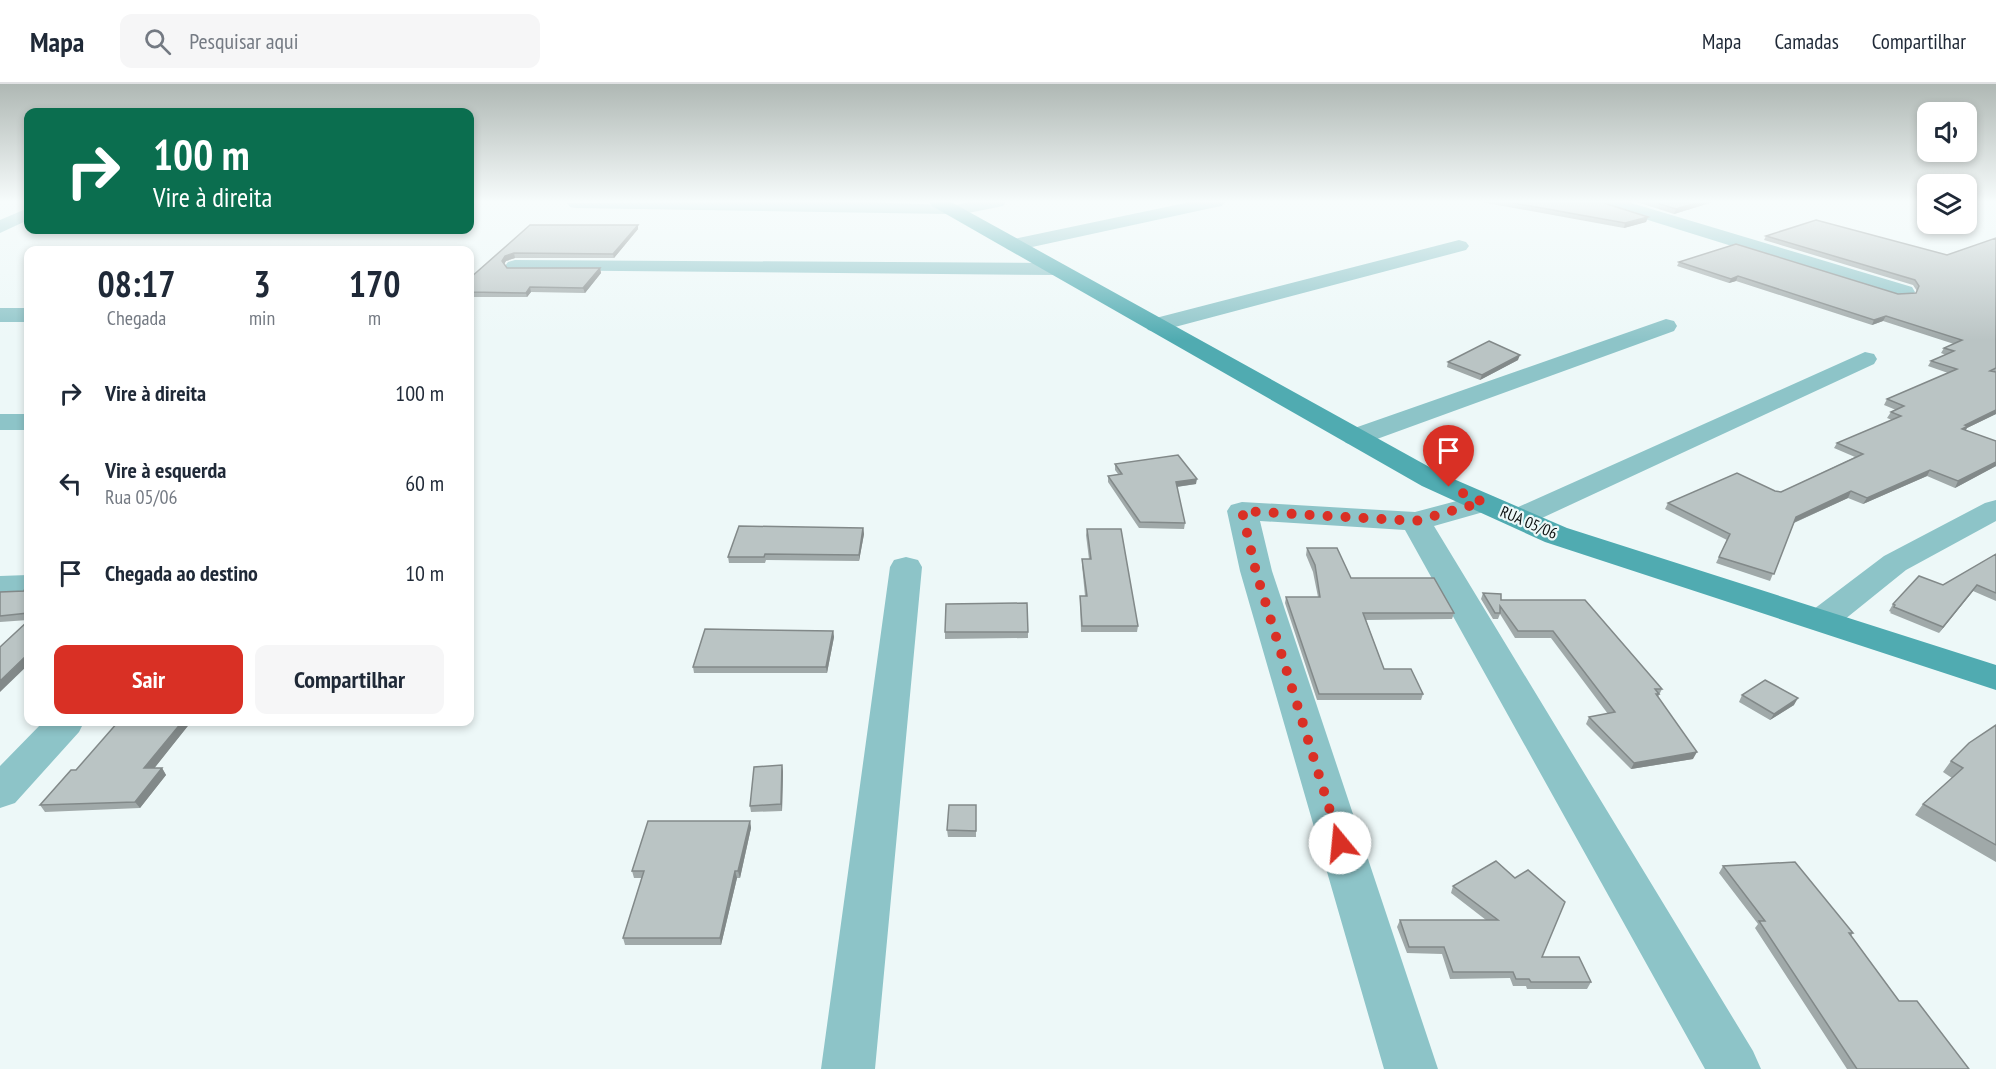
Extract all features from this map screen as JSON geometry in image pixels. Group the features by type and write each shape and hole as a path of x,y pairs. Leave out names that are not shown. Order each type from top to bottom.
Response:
{"street":[{"name":"RUA 05/06","path":"1019,248 1432,480 1556,535 1996,678"},
{"path":"1156,325 1451,248"},
{"path":"1760,248 1904,292"},
{"path":"515,266 1057,269"},
{"path":"0,315 24,315"},
{"path":"1356,437 1666,326"},
{"path":"1518,518 1865,359"},
{"path":"0,422 24,422"},
{"path":"1411,1069 1256,572 1242,511 1416,521 1483,502"},
{"path":"1822,620 1895,563 1996,509"},
{"path":"1416,521 1734,1069"},
{"path":"848,1069 906,567"},
{"path":"0,586 24,585"},
{"path":"0,792 61,726"}],"building":[{"path":"504,248 618,248 613,254 514,253 505,256 502,261 507,268 600,268 583,288 530,287 526,293 474,292 474,274"},
{"path":"1723,248 1749,248 1898,294 1916,293 1919,286 1915,280 1807,248 1921,248 1947,255 1967,248 1996,248 1996,368 1990,371 1996,372 1996,410 1965,425 1968,426 1962,429 1996,441 1996,462 1958,481 1930,470 1867,498 1851,491 1796,517 1774,574 1719,557 1730,534 1668,503 1737,473 1781,492 1863,454 1837,443 1901,416 1891,412 1904,406 1887,399 1957,369 1931,361 1954,351 1944,348 1962,340 1886,316 1874,320 1738,276 1731,279 1679,262"},
{"path":"1489,341 1520,355 1482,375 1448,362"},
{"path":"1178,455 1197,479 1176,482 1185,523 1140,522 1108,476 1122,474 1115,464"},
{"path":"739,526 863,528 859,555 765,554 764,557 728,557"},
{"path":"1087,529 1121,529 1138,626 1082,626 1080,596 1087,596 1082,559 1091,559"},
{"path":"1307,548 1337,548 1351,578 1434,578 1454,613 1363,613 1384,669 1411,669 1423,694 1319,694 1286,597 1320,597 1315,565"},
{"path":"1996,554 1996,593 1977,585 1943,627 1894,607 1893,604 1919,576 1943,585"},
{"path":"24,591 24,613 0,616 0,592"},
{"path":"1483,593 1501,594 1501,600 1585,600 1662,689 1655,689 1659,694 1656,694 1697,752 1634,763 1589,717 1615,712 1553,631 1518,631 1500,606 1500,613 1495,613"},
{"path":"1027,603 1028,632 945,632 946,604"},
{"path":"24,625 24,658 0,681 0,647"},
{"path":"705,629 833,631 826,667 693,667"},
{"path":"1765,680 1798,698 1774,714 1742,695"},
{"path":"1996,725 1996,845 1923,804 1963,768 1951,761 1969,743"},
{"path":"114,726 179,726 144,768 162,768 135,802 40,805 71,770 76,770"},
{"path":"782,765 781,804 750,806 754,767"},
{"path":"949,805 976,805 976,831 947,830"},
{"path":"648,821 750,821 738,871 735,871 720,938 623,938 644,871 632,871"},
{"path":"1496,861 1515,878 1528,870 1565,902 1542,957 1579,957 1591,982 1531,982 1529,979 1516,979 1513,972 1453,972 1444,947 1409,947 1400,920 1498,920 1453,886"},
{"path":"1795,862 1853,933 1849,933 1899,1001 1917,1001 1969,1069 1857,1069 1759,921 1765,921 1723,866"}],"route":[{"path":"1340,843 1256,572 1242,511 1416,521 1483,502 1449,487"}]}
